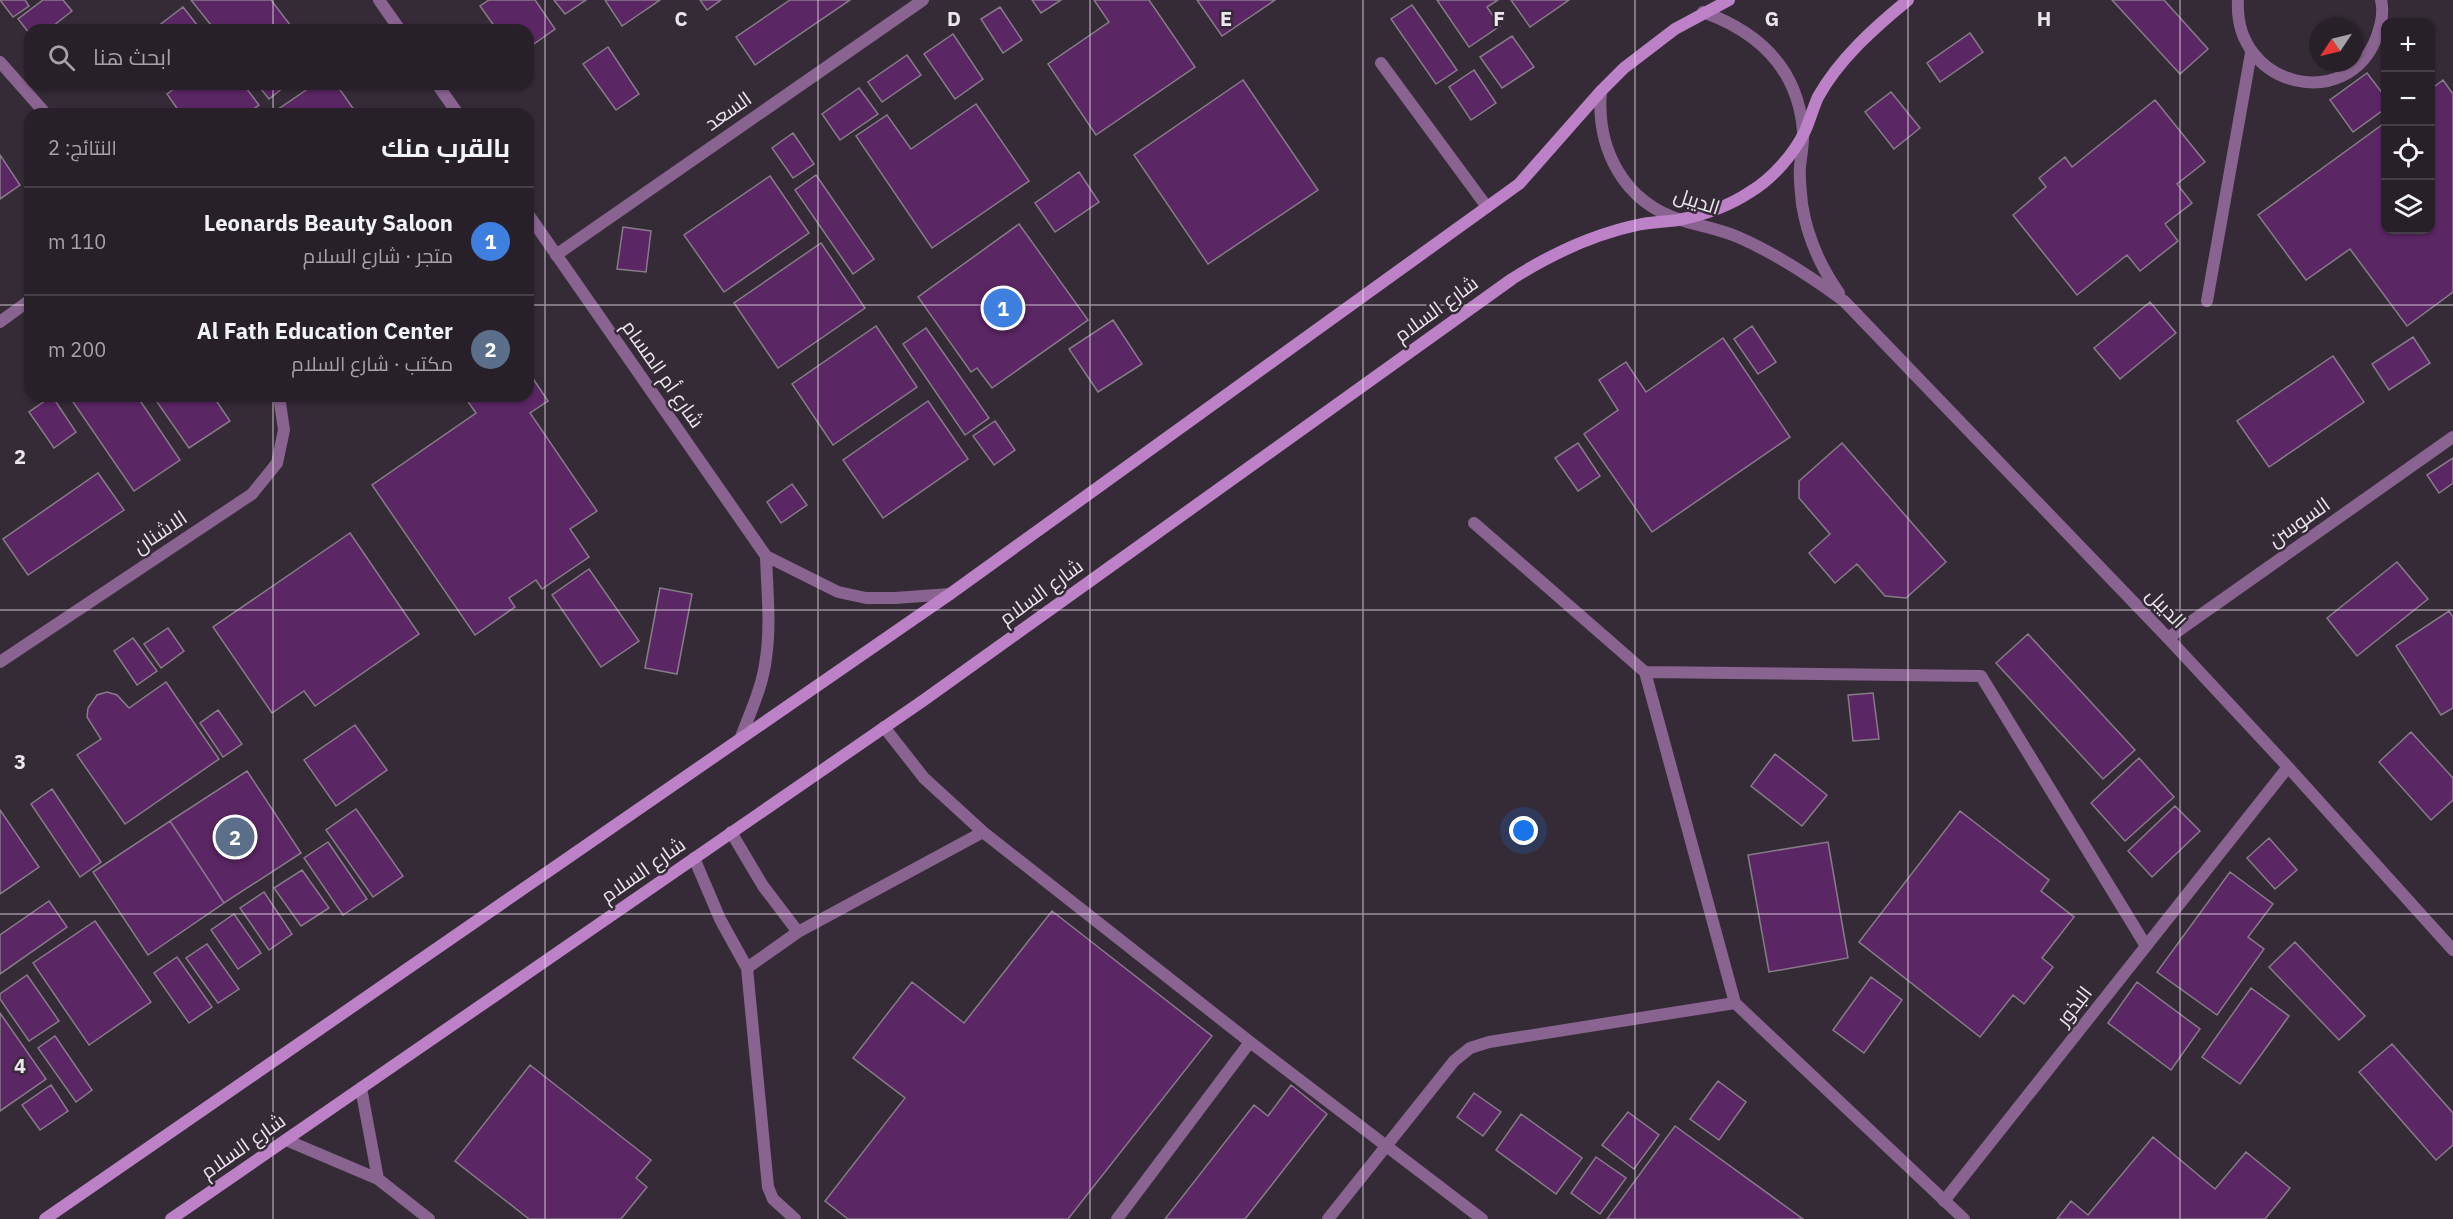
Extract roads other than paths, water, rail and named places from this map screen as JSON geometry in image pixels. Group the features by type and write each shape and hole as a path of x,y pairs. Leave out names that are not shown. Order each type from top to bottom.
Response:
{"main road":[{"path":"45,1219 950,594 1519,184 1624,68 1649,48 1703,12 1729,0"},
{"name":"شارع السلام","path":"171,1219 884,727 1539,261 1600,235 1717,209 1752,192 1781,165 1804,133 1818,97 1838,70 1865,38 1908,0"}],"street":[{"path":"379,0 396,24"},
{"name":"السعد","path":"556,255 923,0"},
{"path":"2238,0 2237,15 2241,35 2251,53 2266,68 2284,78 2304,82 2335,78 2361,62 2374,45 2381,25 2381,0"},
{"name":"الديبل","path":"1703,12 1726,20 1746,31 1778,61 1791,84 1800,108 1804,133 1800,169 1802,205 1810,239 1825,272 1844,301"},
{"path":"2207,301 2251,53"},
{"path":"0,62 24,89"},
{"path":"1381,63 1487,207"},
{"path":"25,90 41,108"},
{"path":"441,90 454,108"},
{"name":"الديبل","path":"1601,91 1599,112 1608,155 1619,174 1636,194 1656,208 1680,219 1720,229 1764,249 1806,273 1844,301 2168,638 2453,950"},
{"name":"شارع أم المسام","path":"534,223 766,556 838,592 866,598 950,594"},
{"path":"0,322 24,304"},
{"name":"الاشنان","path":"0,662 252,494 277,463 284,430 280,402"},
{"name":"السوسن","path":"2168,638 2453,437"},
{"path":"1474,523 1645,672 1735,1002 1964,1219"},
{"path":"741,737 760,687 766,658 768,630 766,556"},
{"path":"1645,672 1981,676 2146,946"},
{"path":"884,727 924,778 983,832 1384,1146 1482,1219"},
{"name":"البذور","path":"1944,1201 2288,767"},
{"path":"730,832 763,886 798,932"},
{"path":"747,968 798,932 983,832"},
{"path":"694,858 720,919 747,968 768,1187 773,1199 795,1219"},
{"path":"1328,1219 1454,1061 1470,1048 1489,1042 1735,1002"},
{"path":"1117,1219 1250,1042"},
{"path":"361,1088 378,1179"},
{"path":"286,1140 378,1179 429,1219"}],"place":[{"name":"Leonards Beauty Saloon","path":"1003,308"},
{"name":"Al Fath Education Center","path":"235,837"}]}
